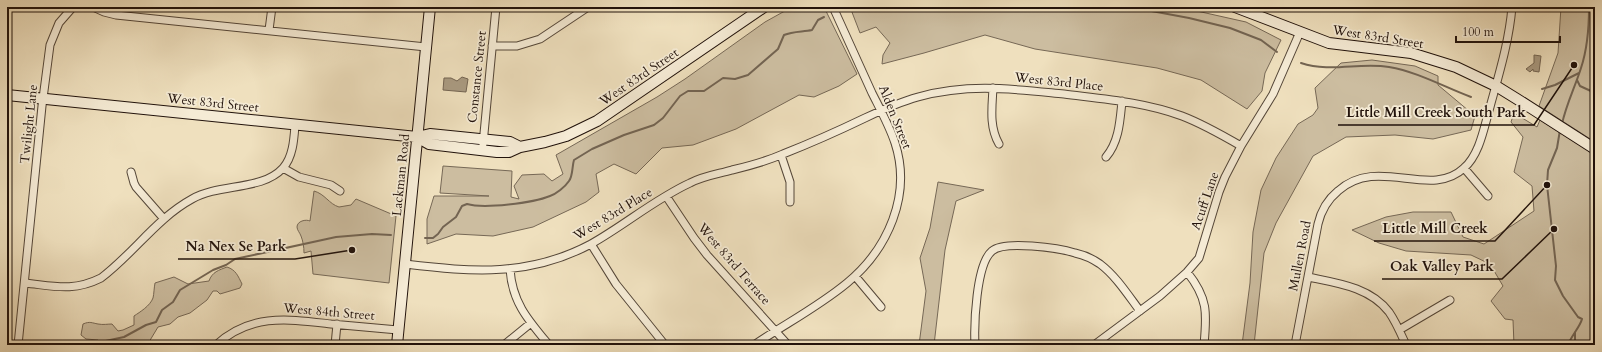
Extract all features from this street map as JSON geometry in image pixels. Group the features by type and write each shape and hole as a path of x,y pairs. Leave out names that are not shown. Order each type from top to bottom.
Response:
{"street":[{"name":"Twilight Lane","path":"18,345 43,98 50,45 59,24 72,7"},
{"path":"93,7 116,15 426,47"},
{"path":"269,30 272,7"},
{"name":"Lackman Road","path":"397,345 430,7"},
{"name":"Constance Street","path":"482,150 496,7"},
{"path":"492,46 517,46 540,39 588,7"},
{"name":"West 83rd Street","path":"7,95 417,138 429,144 509,152 520,147 566,136 598,121 764,7"},
{"name":"Alden Street","path":"754,345 803,315 835,293 855,276 872,258 883,243 897,208 900,189 900,170 895,144 833,7"},
{"name":"West 83rd Street","path":"1235,7 1329,43 1411,53 1456,67 1496,86 1595,149"},
{"name":"Mullen Road","path":"1295,345 1319,218 1324,207 1332,196 1353,181 1372,176 1386,176 1428,181 1440,180 1464,168 1478,148 1507,47 1512,7"},
{"name":"Acuff Lane","path":"1094,345 1187,272 1199,258 1219,192 1241,146 1272,94 1300,32"},
{"name":"West 83rd Place","path":"405,264 480,271 510,269 556,259 591,244 666,196 692,182 781,155 915,97 964,88 1018,90 1122,101 1156,108 1183,116 1211,129 1241,146"},
{"path":"993,88 992,123 995,137 999,144"},
{"path":"1106,157 1115,143 1122,101"},
{"path":"25,283 70,288 90,284 101,278 164,219 184,203 199,195 223,188 260,182 270,178 283,168 292,149 295,125"},
{"name":"West 83rd Street","path":"417,138 430,134 510,142 520,147"},
{"path":"781,155 790,182 790,202"},
{"path":"283,168 299,177 331,185 340,191"},
{"path":"1464,168 1488,196"},
{"path":"131,172 136,187 164,219"},
{"name":"West 83rd Terrace","path":"666,196 707,255 788,345"},
{"path":"591,244 620,289 665,345"},
{"path":"975,345 974,334 980,276 990,248 1023,245 1074,252 1087,257 1100,264 1112,275 1140,310"},
{"path":"510,269 511,283 520,308 549,345"},
{"path":"1187,272 1198,287 1206,311 1204,345"},
{"path":"855,276 881,307"},
{"path":"1308,277 1328,281 1364,292 1377,300 1388,312 1406,345"},
{"path":"1399,330 1450,300"},
{"name":"West 84th Street","path":"216,345 238,329 269,320 285,319 398,330"},
{"path":"504,345 531,323"},
{"path":"335,345 337,324"}],"shaded area":[{"path":"792,7 824,7 857,74 839,86 814,97 799,95 736,129 693,145 662,148 636,174 614,164 596,174 599,192 586,202 533,227 493,236 456,234 427,244 427,219 434,196 489,196 440,193 443,166 512,171 511,197 519,199 514,186 522,175 544,174 552,181 563,174 556,155 657,97 765,22"},
{"path":"850,7 1179,7 1246,22 1281,40 1265,73 1262,91 1247,109 1201,80 1157,68 1035,49 985,35 882,64 883,55 890,43 876,27 860,33"},
{"path":"1561,7 1595,7 1595,142 1539,106 1558,53"},
{"path":"1534,55 1541,56 1539,72 1533,71 1533,69 1530,72 1526,69 1534,63"},
{"path":"1372,60 1415,66 1438,76 1438,85 1475,116 1471,130 1433,139 1395,135 1346,137 1313,156 1276,223 1264,253 1254,345 1242,345 1250,283 1253,232 1261,190 1276,158 1298,124 1313,115 1318,108 1315,88 1341,63"},
{"path":"462,77 468,79 466,92 443,90 444,78 451,78 457,81"},
{"path":"1514,113 1537,127 1540,120 1595,155 1595,345 1514,345 1513,320 1505,319 1491,301 1503,286 1490,264 1471,255 1406,251 1379,243 1352,230 1386,217 1413,212 1451,212 1463,237 1484,244 1534,211 1532,186 1514,172 1523,137 1511,122"},
{"path":"938,182 984,190 956,201 945,250 934,345 919,345 926,291 920,258 930,228"},
{"path":"314,191 318,192 332,204 339,207 351,205 356,199 396,216 389,283 313,274 311,251 304,253 304,246 301,235 297,229 297,225 302,221 310,221"},
{"path":"227,267 233,270 238,276 242,284 240,288 220,294 217,291 213,291 207,300 190,313 178,317 170,324 158,327 149,342 140,345 101,345 98,340 86,339 81,335 83,324 91,322 112,324 118,331 134,325 134,316 152,301 155,283 174,277 188,284 209,281 214,273"}],"waterway":[{"path":"1130,7 1189,18 1230,28 1261,40 1277,52"},
{"path":"1562,124 1585,54 1589,7"},
{"path":"425,238 433,238 438,234 443,227 456,217 462,206 467,204 496,206 542,199 555,194 565,186 570,179 574,160 592,149 624,135 654,125 663,118 680,96 688,91 704,91 723,78 735,79 748,75 778,49 784,35 812,30 818,20 824,17"},
{"path":"1301,63 1323,67 1378,66 1400,69 1471,97"},
{"path":"1542,89 1555,85 1579,73"},
{"path":"1577,80 1580,86 1593,92"},
{"path":"1560,130 1557,148 1548,170 1547,185 1556,266 1555,280 1563,296 1578,317 1582,319 1568,345"},
{"path":"87,345 124,337 146,325 156,322 162,310 173,302 180,290 213,270 226,265 235,259 336,237 372,234 391,235"},
{"path":"1575,332 1575,345"}],"place":[{"name":"Little Mill Creek South Park","path":"1574,65"},
{"name":"Little Mill Creek","path":"1547,185"},
{"name":"Oak Valley Park","path":"1554,229"},
{"name":"Na Nex Se Park","path":"352,250"}]}
